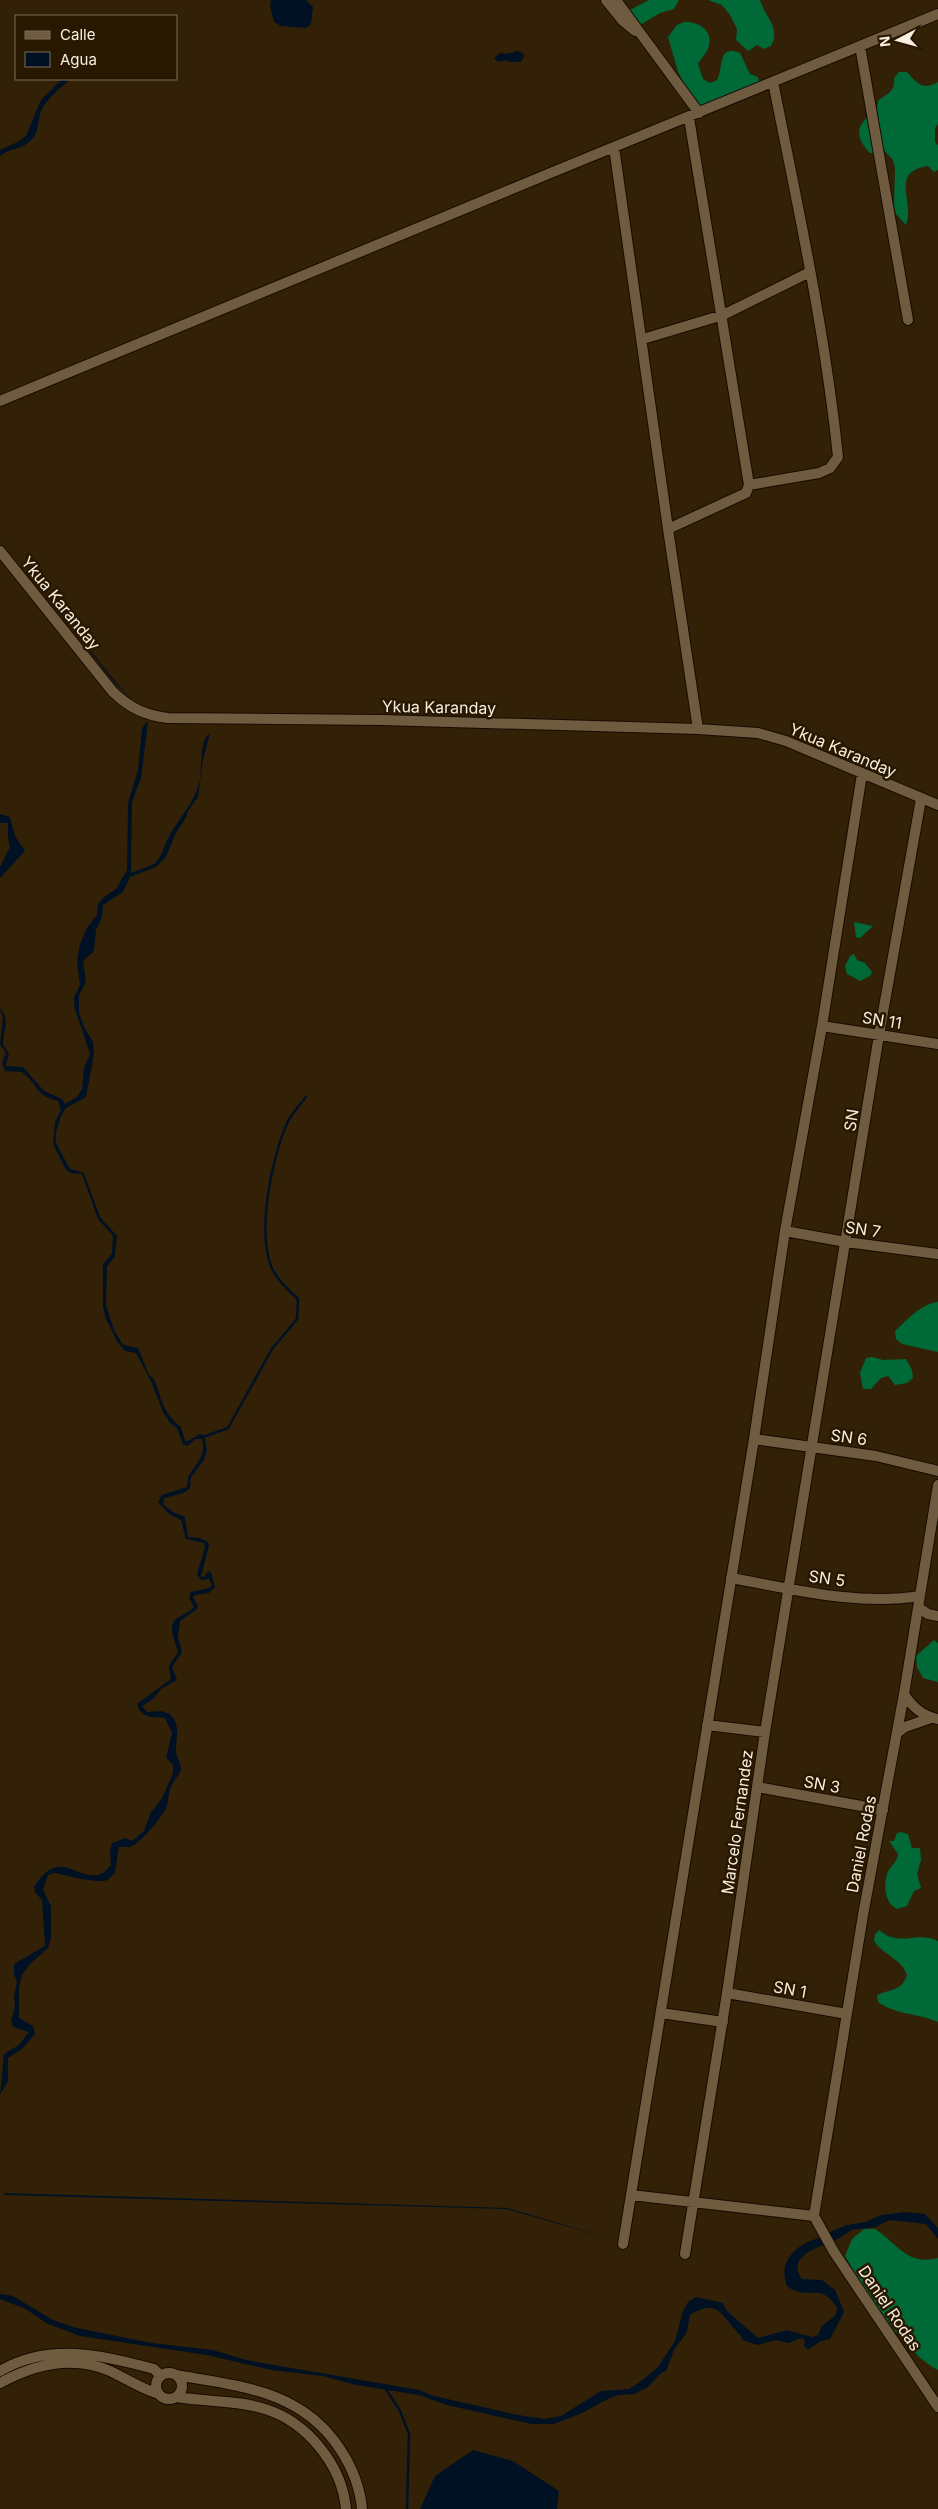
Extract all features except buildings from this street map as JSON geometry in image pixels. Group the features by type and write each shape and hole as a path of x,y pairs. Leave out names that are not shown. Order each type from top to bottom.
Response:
{"street":[{"path":"606,0 623,21 644,36"},
{"path":"616,0 699,113"},
{"path":"0,401 938,14"},
{"path":"860,46 908,320"},
{"path":"749,485 819,473 830,468 838,457 831,389 773,82"},
{"path":"668,529 746,493 749,485 723,315 689,118"},
{"path":"614,147 698,728"},
{"path":"643,339 723,315 810,272"},
{"name":"Ykua Karanday","path":"0,550 113,692 130,706 147,715 168,718 382,720 698,728 758,733 775,737 938,805"},
{"path":"623,2244 754,1439 785,1231 822,1026 862,774"},
{"name":"SN","path":"813,1447 879,1036 921,799"},
{"name":"SN 11","path":"822,1026 938,1044"},
{"name":"SN 7","path":"785,1231 846,1242 938,1254"},
{"name":"SN 6","path":"754,1439 876,1456 938,1471"},
{"name":"Marcelo Fernandez","path":"685,2254 727,1993 756,1787 813,1447"},
{"name":"Daniel Rodas","path":"938,1485 898,1733 847,2014 814,2212 834,2252 938,2406"},
{"name":"SN 5","path":"731,1578 868,1599 900,1599 920,1596"},
{"path":"918,1608 928,1614 938,1616"},
{"path":"904,1694 915,1708 935,1718"},
{"path":"898,1733 905,1727 935,1718"},
{"path":"707,1724 765,1732"},
{"name":"SN 3","path":"756,1787 883,1810"},
{"name":"SN 1","path":"727,1993 847,2014"},
{"path":"661,2012 722,2022"},
{"path":"631,2195 814,2212"},
{"path":"0,2371 26,2360 47,2355 79,2353 154,2369 161,2376"},
{"path":"0,2383 41,2365 78,2364 101,2367 144,2390 159,2394 166,2399 177,2397 239,2403 266,2409 294,2423 314,2440 333,2467 343,2492 346,2509"},
{"path":"159,2394 156,2387 161,2376 168,2373 260,2392 288,2401 303,2410 326,2429 347,2459 359,2488 362,2509"},
{"path":"176,2375 182,2386 177,2397"}],"green space":[{"path":"649,0 679,0 674,9 660,13 640,25 626,12"},
{"path":"708,0 760,0 773,28 774,39 771,46 764,49 757,45 748,51 736,40 737,29 730,15 722,5"},
{"path":"684,22 696,23 708,33 709,44 707,51 698,64 703,79 710,83 717,80 724,54 733,51 740,53 750,74 758,77 760,85 708,105 696,106 678,72 668,37 677,25"},
{"path":"899,72 907,72 924,86 938,82 938,124 935,128 935,142 938,145 938,170 934,172 928,166 916,169 909,174 906,181 908,216 906,225 896,214 894,207 895,168 893,160 883,149 877,153 870,153 864,146 859,134 862,124 877,109 878,101 888,94 894,86 894,78"},
{"path":"854,922 873,926 860,938 856,937"},
{"path":"854,954 857,960 865,963 872,972 870,976 860,981 847,974 845,966 850,956"},
{"path":"938,1302 938,1352 902,1344 896,1339 895,1331 909,1318 920,1309"},
{"path":"872,1357 883,1360 906,1359 912,1370 913,1378 907,1383 895,1385 888,1376 881,1378 871,1389 863,1389 860,1373 866,1358"},
{"path":"934,1640 938,1643 938,1682 923,1678 917,1667 916,1656"},
{"path":"897,1833 908,1834 912,1848 920,1848 921,1860 917,1874 921,1888 914,1891 907,1906 897,1909 887,1898 885,1882 898,1854 889,1841 894,1841"},
{"path":"879,1930 894,1938 922,1937 938,1941 938,2022 900,2012 878,2002 877,1995 899,1987 907,1975 901,1965 874,1941 875,1934"},
{"path":"864,2229 875,2229 904,2252 918,2259 938,2258 938,2370 925,2362 899,2336 874,2302 845,2256 852,2239"}],"water":[{"path":"271,0 306,0 313,7 311,24 306,28 281,26 274,22 270,6"},
{"path":"517,51 523,53 524,56 521,62 509,62 507,60 498,62 494,58 500,53 507,54"},
{"path":"61,80 69,80 44,106 33,138 26,145 0,156 0,150 26,136 41,100"},
{"path":"0,536 114,680 132,700 113,681"},
{"path":"146,722 148,722 141,778 132,802 131,873 150,866 158,860 168,838 193,798 199,784 202,749 206,737 210,733 203,760 198,797 181,821 166,857 156,867 130,877 123,892 103,905 102,918 96,930 94,951 83,961 86,982 79,995 79,1013 85,1029 93,1042 94,1055 86,1097 66,1108 61,1116 56,1132 56,1143 70,1169 84,1173 100,1217 117,1236 115,1256 107,1267 106,1305 114,1330 123,1345 138,1348 149,1375 154,1379 167,1412 181,1427 185,1441 200,1434 204,1435 207,1450 204,1460 191,1477 190,1488 184,1493 164,1498 163,1504 173,1512 185,1517 188,1537 199,1538 208,1542 209,1546 201,1576 204,1577 208,1571 211,1572 215,1587 209,1593 195,1595 193,1597 198,1606 196,1610 180,1621 178,1637 182,1652 172,1667 177,1680 161,1689 153,1699 142,1706 147,1712 161,1711 170,1714 177,1727 176,1753 181,1769 169,1791 164,1812 150,1830 134,1845 119,1847 115,1872 108,1880 89,1880 54,1873 48,1875 43,1890 51,1906 51,1938 48,1948 30,1964 22,1975 19,1987 19,2018 33,2026 35,2034 22,2049 8,2058 8,2081 0,2095 4,2054 19,2045 29,2032 13,2027 11,2021 15,2007 14,1997 17,1981 14,1975 14,1964 45,1946 42,1900 35,1892 34,1887 53,1868 69,1868 94,1875 103,1873 111,1865 110,1852 112,1843 126,1838 132,1841 144,1831 150,1814 162,1798 173,1773 173,1765 166,1758 172,1733 165,1718 144,1715 137,1704 171,1679 169,1666 178,1652 172,1625 177,1618 194,1607 189,1598 191,1592 209,1588 212,1585 209,1579 201,1580 197,1574 205,1547 204,1543 186,1539 181,1520 169,1514 158,1502 162,1495 187,1487 189,1475 202,1454 202,1439 196,1439 187,1446 183,1444 177,1428 171,1424 163,1412 151,1381 136,1353 125,1351 117,1341 106,1319 103,1307 103,1265 112,1253 113,1236 98,1219 82,1174 71,1173 66,1170 53,1144 55,1122 61,1110 58,1101 50,1099 41,1093 22,1072 5,1071 2,1063 6,1053 0,1044 3,1018 0,1008 6,1021 3,1045 9,1056 6,1066 23,1067 44,1091 62,1099 65,1104 77,1097 82,1089 84,1068 90,1054 74,1006 74,998 80,985 77,961 80,944 87,928 97,915 98,904 104,897 116,889 127,870 128,803 138,770 142,729"},
{"path":"0,814 10,817 15,836 25,851 0,878 0,867 10,847 8,823 0,823"},
{"path":"5,2193 507,2208 619,2241 506,2209 4,2195"},
{"path":"905,2212 925,2214 938,2228 938,2239 926,2224 889,2220 876,2227 852,2230 833,2242 828,2233 847,2225 866,2222 881,2215"},
{"path":"819,2238 824,2245 802,2257 797,2267 802,2279 822,2280 835,2290 844,2312 830,2339 819,2342 808,2350 804,2346 805,2340 801,2338 789,2343 776,2340 757,2345 743,2340 718,2310 714,2308 703,2309 690,2315 687,2332 674,2350 666,2371 661,2373 648,2387 634,2394 618,2395 582,2413 554,2424 531,2424 447,2405 419,2395 356,2385 323,2376 271,2370 207,2355 80,2336 46,2323 26,2309 0,2299 0,2294 13,2296 53,2320 77,2328 152,2343 213,2350 246,2360 419,2390 434,2396 544,2419 561,2416 601,2391 629,2389 644,2379 658,2367 675,2341 683,2311 688,2302 696,2297 723,2303 727,2311 758,2338 787,2330 812,2337 818,2335 822,2326 836,2315 837,2308 825,2295 801,2292 787,2286 785,2269 787,2261 797,2249"},
{"path":"473,2450 513,2461 559,2491 557,2509 420,2509 435,2476"}],"waterway":[{"path":"177,829 186,815"},
{"path":"203,1437 228,1428 272,1349 297,1319 298,1299 286,1288 271,1266 267,1251 266,1213 272,1173 282,1136 288,1121 306,1097"},
{"path":"386,2389 400,2411 409,2434 407,2509"}]}
